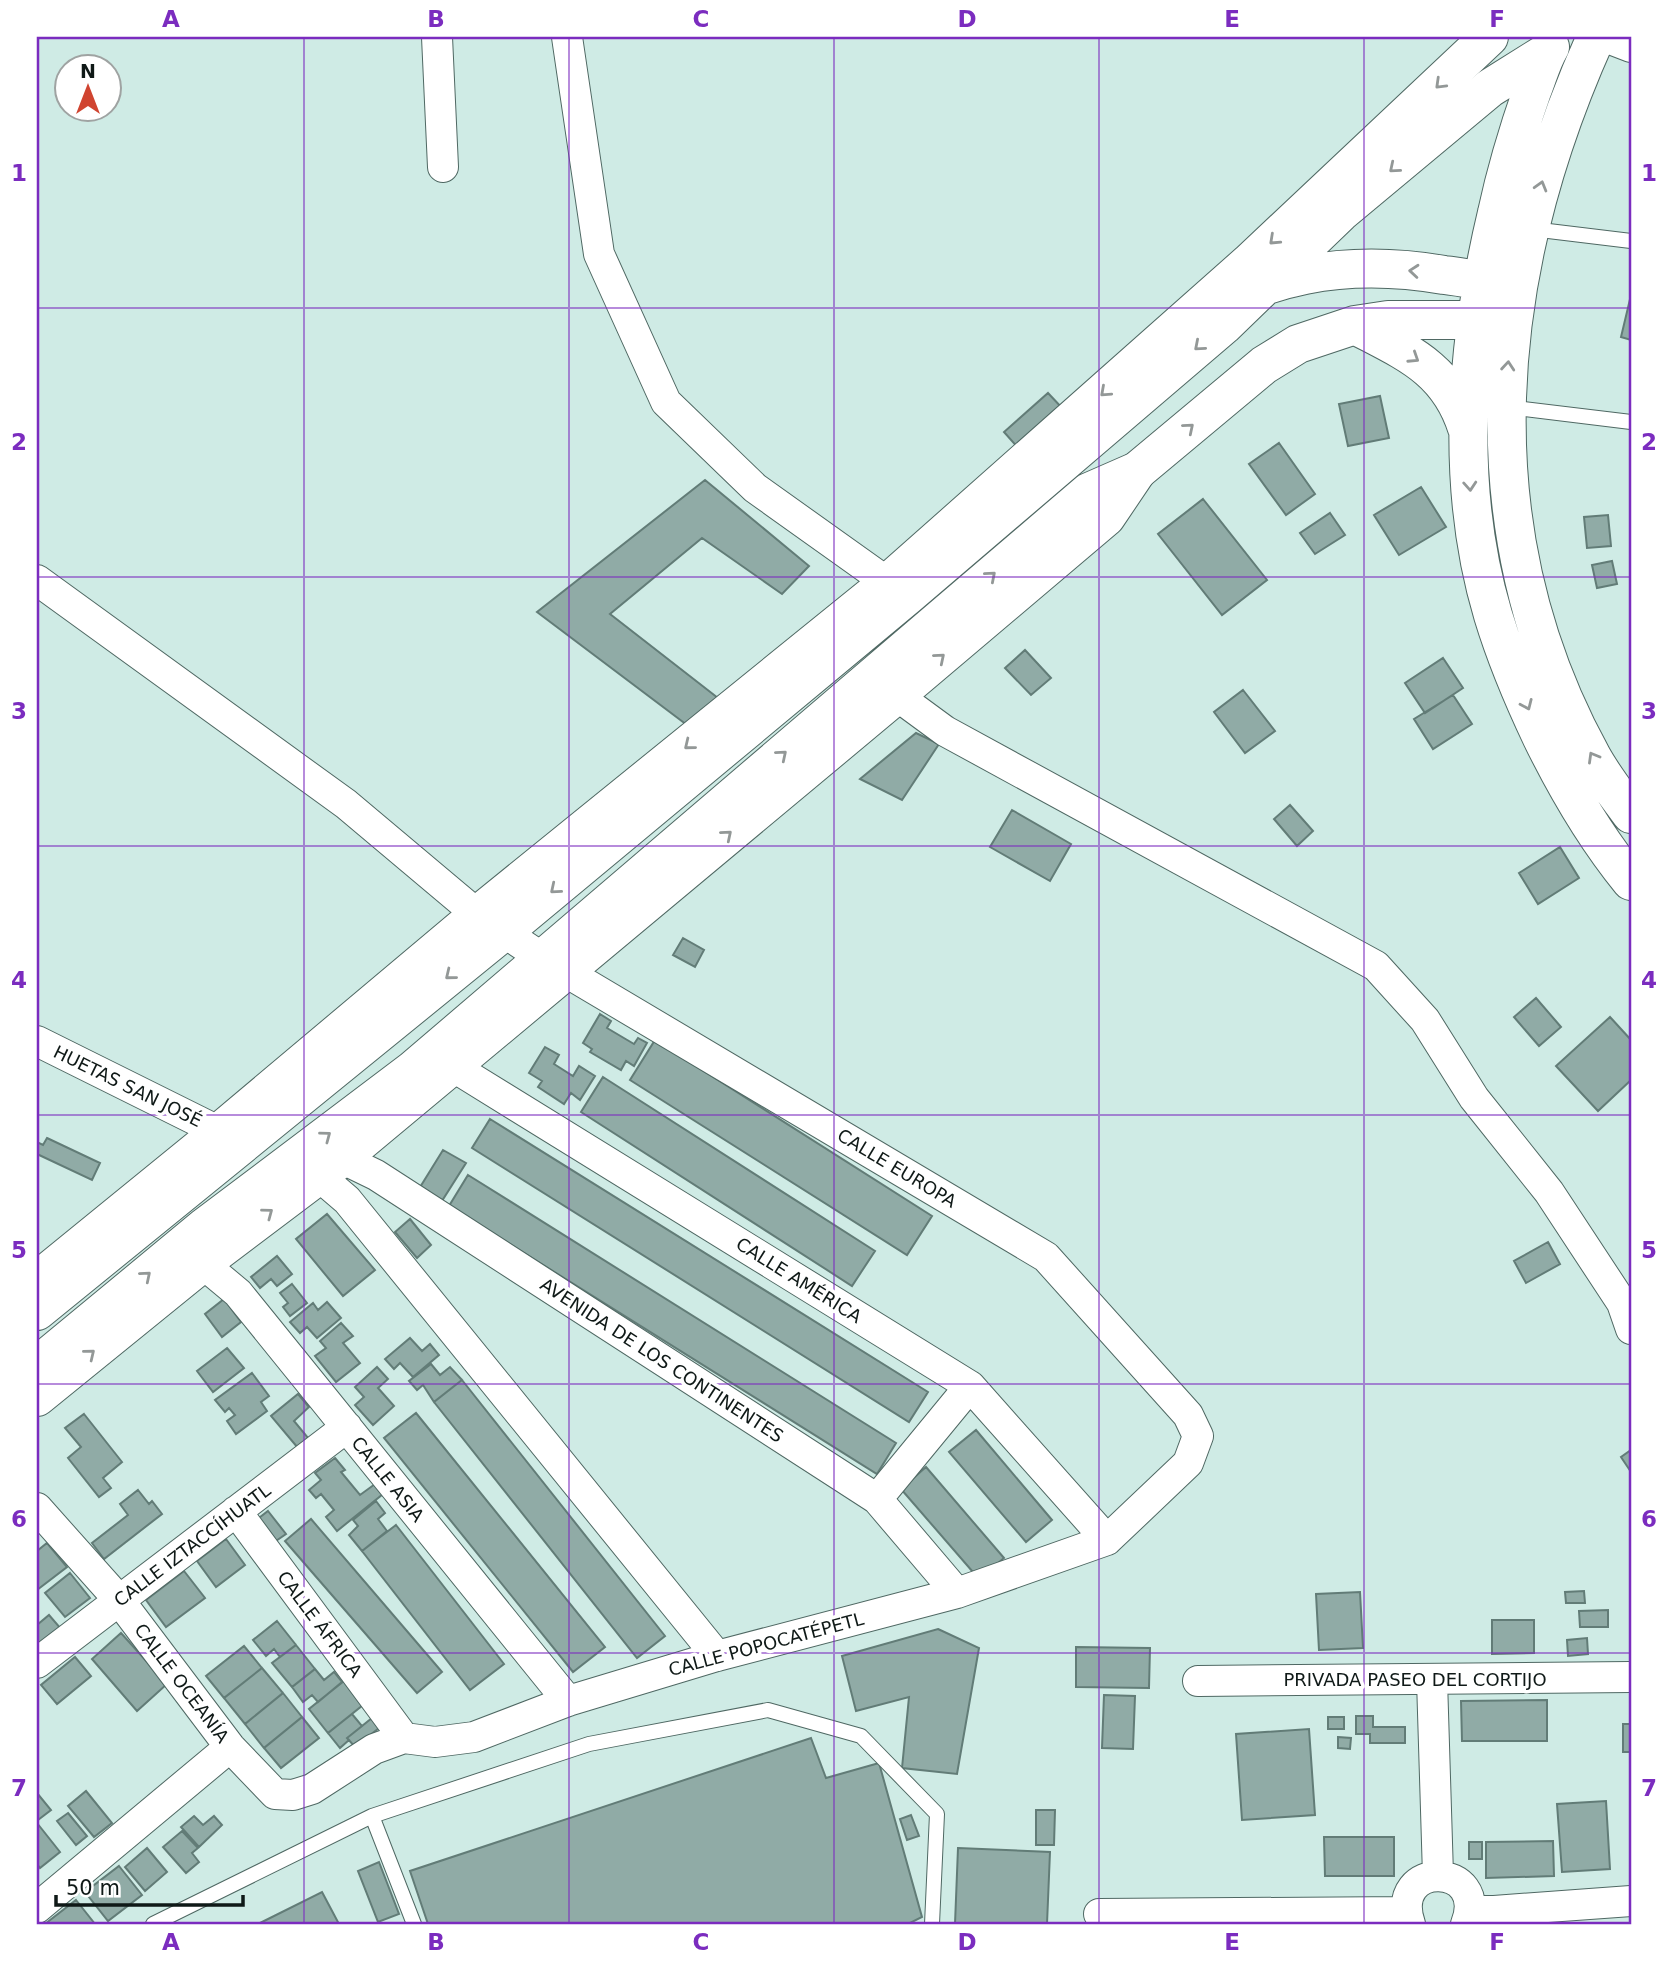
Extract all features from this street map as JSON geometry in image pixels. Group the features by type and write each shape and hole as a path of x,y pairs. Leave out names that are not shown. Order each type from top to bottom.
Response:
{"main road":[{"path":"897,590 1489,37"},
{"path":"1469,446 1499,302 1530,229 1554,139 1595,37"},
{"path":"37,1311 491,923 1224,325 1340,214 1480,97 1551,45"},
{"path":"1551,45 1521,122 1503,183 1499,302 1507,407 1508,492 1519,556 1544,653 1593,760 1631,814"},
{"path":"1177,328 1216,305 1268,284 1305,273 1341,269 1435,273 1499,302"},
{"path":"37,1397 202,1263 330,1167 452,1066 554,964 939,621 1090,492 1137,471 1264,365 1298,344 1355,324 1499,302"},
{"path":"1355,324 1397,347 1434,372 1454,396 1462,412 1467,428 1473,518 1482,572 1505,654 1559,771 1588,823 1631,881"},
{"path":"37,1366 205,1227 554,964 896,695 1106,517 1137,471"},
{"path":"37,1280 220,1132 491,923"}],"street":[{"path":"436,37 443,167"},
{"path":"567,37 599,254 666,402 755,488 939,621"},
{"path":"1605,37 1631,47"},
{"name":"CALLE EUROPA","path":"37,580 346,804 491,923 554,964 1046,1257 1188,1415"},
{"path":"896,695 945,731 1376,966 1425,1020 1474,1098 1549,1192 1622,1303 1631,1329"},
{"name":"HUETAS SAN JOSÉ","path":"37,1041 220,1132"},
{"name":"CALLE AMÉRICA","path":"452,1066 970,1386 1107,1540"},
{"path":"330,1167 347,1199 717,1656"},
{"name":"AVENIDA DE LOS CONTINENTES","path":"330,1167 376,1175 877,1499 957,1593"},
{"name":"CALLE ASIA","path":"202,1263 238,1293 568,1701"},
{"path":"877,1499 970,1386"},
{"name":"CALLE POPOCATÉPETL","path":"275,1794 293,1795 312,1789 374,1749 404,1738 435,1742 474,1737 568,1701 717,1656 957,1593 1107,1540 1188,1463 1198,1436 1188,1415"},
{"name":"CALLE IZTACCÍHUATL","path":"37,1664 347,1427"},
{"name":"CALLE OCEANÍA","path":"37,1508 120,1600 230,1747 275,1794"},
{"name":"CALLE ÁFRICA","path":"236,1511 404,1738"},
{"name":"PRIVADA PASEO DEL CORTIJO","path":"1198,1681 1631,1677"},
{"path":"1432,1680 1438,1875"},
{"path":"37,1908 230,1747"},
{"path":"1099,1914 1263,1919 1408,1918 1407,1898 1414,1886 1424,1878 1438,1875 1451,1878 1462,1886 1469,1897 1468,1917 1631,1901"}],"lane":[{"path":"1530,229 1631,241"},
{"path":"1507,407 1631,422"},
{"path":"153,1924 372,1816 589,1744 768,1710 861,1736 937,1814 932,1924"},
{"path":"372,1816 414,1924"}],"building":[{"path":"1631,295 1631,340 1621,337"},
{"path":"1048,393 1064,410 1020,450 1004,432"},
{"path":"1380,396 1389,438 1348,446 1339,404"},
{"path":"1279,443 1315,494 1286,515 1249,464"},
{"path":"705,480 809,566 782,594 702,538 610,614 718,698 687,725 537,612"},
{"path":"1421,487 1446,527 1399,555 1374,515"},
{"path":"1203,499 1267,580 1222,615 1158,534"},
{"path":"1330,513 1345,535 1315,554 1300,533"},
{"path":"1608,515 1611,546 1587,548 1584,517"},
{"path":"1612,561 1617,584 1597,588 1592,565"},
{"path":"1025,650 1051,678 1031,695 1005,668"},
{"path":"1443,658 1463,688 1425,713 1405,683"},
{"path":"1243,690 1275,731 1245,753 1214,712"},
{"path":"1453,695 1472,724 1433,749 1414,719"},
{"path":"916,733 939,744 902,800 860,779"},
{"path":"1290,805 1313,831 1297,846 1274,819"},
{"path":"1012,810 1071,844 1050,881 990,847"},
{"path":"1560,847 1579,878 1538,904 1519,873"},
{"path":"683,938 704,950 695,967 673,955"},
{"path":"1536,998 1561,1027 1539,1046 1514,1017"},
{"path":"600,1014 611,1021 607,1028 634,1044 638,1038 647,1043 634,1066 626,1061 621,1070 590,1052 592,1049 583,1043"},
{"path":"1610,1017 1631,1040 1631,1080 1598,1111 1556,1066"},
{"path":"655,1040 932,1216 907,1255 630,1080"},
{"path":"545,1047 559,1055 554,1064 573,1076 579,1066 595,1076 580,1100 571,1093 564,1104 538,1087 542,1081 529,1073"},
{"path":"603,1077 875,1251 852,1286 581,1112"},
{"path":"490,1119 928,1392 909,1422 472,1148"},
{"path":"47,1138 100,1163 92,1180 37,1154 37,1142 43,1145"},
{"path":"443,1150 466,1163 440,1204 414,1197"},
{"path":"468,1175 896,1443 877,1474 449,1206"},
{"path":"327,1214 375,1270 343,1296 296,1239"},
{"path":"410,1219 431,1245 417,1258 395,1232"},
{"path":"1548,1242 1560,1264 1526,1283 1514,1261"},
{"path":"277,1256 292,1274 277,1286 271,1279 260,1288 251,1277"},
{"path":"292,1284 307,1303 290,1316 283,1307 288,1303 280,1293"},
{"path":"224,1299 241,1322 222,1337 205,1314"},
{"path":"327,1302 341,1318 317,1338 307,1327 300,1333 290,1322 313,1303 318,1310"},
{"path":"341,1323 353,1336 343,1343 360,1363 336,1382 315,1356 326,1348 320,1341"},
{"path":"410,1338 422,1351 430,1344 439,1355 413,1377 400,1363 394,1369 385,1359"},
{"path":"227,1348 244,1368 213,1392 197,1371"},
{"path":"431,1364 440,1375 450,1367 462,1380 434,1402 423,1385 417,1390 409,1381"},
{"path":"377,1367 388,1379 378,1388 394,1406 373,1425 355,1405 364,1397 355,1387"},
{"path":"252,1373 269,1396 261,1402 267,1411 236,1434 227,1421 235,1415 229,1408 225,1412 215,1400"},
{"path":"462,1380 665,1636 637,1658 434,1402"},
{"path":"298,1394 309,1407 294,1421 309,1439 298,1448 271,1416"},
{"path":"416,1413 605,1647 573,1672 384,1438"},
{"path":"84,1414 122,1462 103,1478 111,1488 99,1497 68,1458 81,1447 65,1428"},
{"path":"976,1430 1052,1520 1026,1542 949,1452"},
{"path":"1631,1450 1631,1472 1621,1457"},
{"path":"335,1458 345,1470 341,1472 360,1495 375,1484 383,1494 337,1531 326,1517 334,1510 321,1494 316,1498 309,1490 321,1480 315,1473"},
{"path":"926,1467 1004,1558 979,1579 901,1489"},
{"path":"138,1490 149,1504 152,1501 162,1514 104,1559 92,1543 128,1515 120,1504"},
{"path":"376,1501 385,1513 378,1519 387,1531 362,1551 349,1535 358,1526 353,1520"},
{"path":"268,1511 286,1534 273,1543 255,1521"},
{"path":"311,1519 442,1672 417,1693 285,1541"},
{"path":"396,1525 504,1664 470,1690 362,1551"},
{"path":"226,1539 245,1565 216,1587 197,1561"},
{"path":"47,1543 67,1567 37,1590 37,1551"},
{"path":"184,1571 205,1598 166,1627 146,1600"},
{"path":"70,1573 90,1598 65,1617 45,1593"},
{"path":"1584,1591 1585,1603 1566,1603 1565,1592"},
{"path":"1360,1592 1363,1648 1319,1650 1316,1594"},
{"path":"1608,1610 1608,1627 1580,1627 1579,1611"},
{"path":"49,1615 62,1630 41,1647 37,1642 37,1625"},
{"path":"1492,1620 1534,1620 1534,1653 1492,1654"},
{"path":"277,1621 296,1645 280,1657 274,1649 266,1656 253,1640"},
{"path":"938,1629 979,1648 957,1774 902,1768 909,1697 856,1711 842,1656"},
{"path":"121,1633 167,1684 137,1711 92,1659"},
{"path":"1587,1638 1588,1654 1568,1656 1567,1640"},
{"path":"296,1645 315,1669 292,1687 272,1663"},
{"path":"244,1646 262,1668 224,1698 206,1676"},
{"path":"1076,1647 1150,1648 1149,1688 1076,1687"},
{"path":"75,1657 91,1676 57,1704 41,1685"},
{"path":"262,1668 283,1693 245,1724 224,1698"},
{"path":"315,1669 324,1680 334,1672 342,1682 318,1702 312,1695 303,1702 292,1687"},
{"path":"349,1677 368,1701 328,1733 309,1709"},
{"path":"283,1693 302,1717 264,1748 245,1724"},
{"path":"1104,1695 1135,1696 1133,1749 1102,1748"},
{"path":"1547,1700 1547,1741 1462,1741 1461,1701"},
{"path":"352,1714 362,1726 347,1738 349,1740 340,1748 328,1733"},
{"path":"1356,1716 1373,1716 1373,1727 1405,1727 1405,1743 1370,1743 1370,1734 1356,1734"},
{"path":"302,1717 319,1738 281,1768 264,1748"},
{"path":"1328,1717 1344,1717 1344,1729 1328,1729"},
{"path":"372,1718 379,1728 355,1747 347,1738"},
{"path":"1623,1724 1631,1724 1631,1752 1623,1752"},
{"path":"1309,1729 1315,1815 1242,1820 1236,1734"},
{"path":"1338,1737 1351,1738 1350,1749 1338,1748"},
{"path":"811,1738 826,1778 879,1763 922,1917 908,1924 428,1924 410,1871"},
{"path":"86,1791 112,1823 94,1837 68,1806"},
{"path":"37,1793 51,1810 38,1820 37,1818"},
{"path":"1606,1801 1610,1869 1562,1872 1557,1804"},
{"path":"1036,1810 1055,1810 1054,1845 1036,1845"},
{"path":"68,1813 87,1836 76,1845 57,1821"},
{"path":"911,1815 919,1836 907,1840 900,1819"},
{"path":"194,1816 203,1825 214,1816 222,1825 199,1847 181,1827"},
{"path":"37,1823 60,1852 40,1868 37,1864"},
{"path":"182,1831 198,1848 192,1853 199,1862 186,1873 163,1847"},
{"path":"1324,1837 1394,1837 1394,1876 1325,1876"},
{"path":"1553,1841 1554,1876 1486,1878 1486,1842"},
{"path":"1469,1842 1482,1842 1482,1859 1469,1859"},
{"path":"147,1848 167,1872 145,1891 125,1867"},
{"path":"958,1848 1050,1852 1047,1924 955,1924"},
{"path":"379,1862 399,1914 378,1922 358,1871"},
{"path":"119,1866 142,1895 108,1921 85,1892"},
{"path":"322,1892 339,1924 258,1924"},
{"path":"76,1900 95,1924 45,1924"}]}
